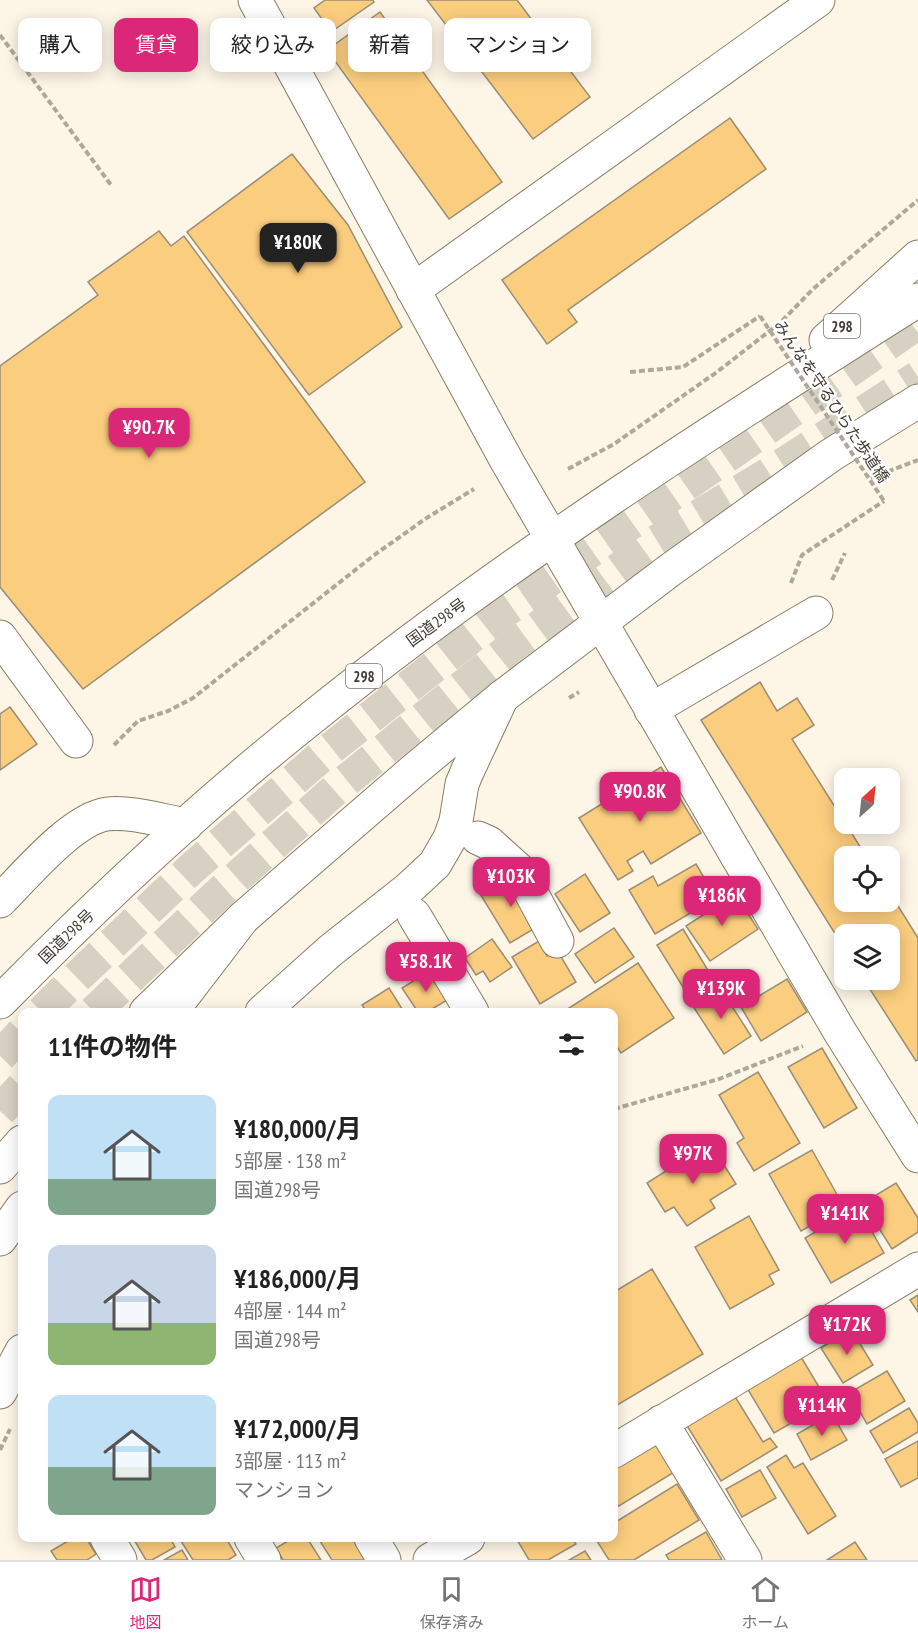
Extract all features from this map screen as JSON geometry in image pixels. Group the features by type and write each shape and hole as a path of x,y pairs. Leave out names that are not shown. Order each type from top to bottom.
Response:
{"main road":[{"path":"255,0 508,463 840,1032 918,1156"},
{"path":"413,290 818,0"},
{"name":"298","path":"766,396 918,257"},
{"name":"国道298号","path":"0,1002 110,893 313,716 479,590 552,539 766,396 918,300"},
{"path":"150,1008 243,918 368,809 502,698 600,622 831,455 918,401"},
{"path":"831,455 918,413"},
{"path":"651,710 816,613"},
{"path":"0,637 76,741"},
{"path":"266,1008 330,951 407,891 435,864 450,838 456,821 462,784 502,698"},
{"path":"0,901 69,833 94,818 108,814 123,814 186,825"},
{"path":"478,838 489,843 519,870 557,941"},
{"path":"414,915 470,1008"},
{"path":"174,1008 243,918"},
{"path":"0,1167 18,1147"},
{"path":"0,1239 18,1214"},
{"path":"618,1449 918,1269"},
{"path":"0,1392 18,1358"},
{"path":"661,1422 745,1560"},
{"path":"109,1542 120,1560"},
{"path":"253,1542 264,1560"},
{"path":"373,1542 384,1560"},
{"path":"430,1560 461,1542"}],"path":[{"path":"0,35 111,185"},
{"path":"568,469 614,444 717,372 781,322 813,289 918,200"},
{"name":"みんなを守るひらた歩道橋","path":"630,372 683,367 760,315 884,501 802,555 790,586"},
{"path":"109,750 138,721 168,711 193,698 373,556 474,489"},
{"path":"618,1108 719,1079 840,1032"}],"building":[{"path":"325,0 373,0 374,2 336,29 336,18 321,18 314,8"},
{"path":"427,0 517,0 531,18 444,18 444,22"},
{"path":"380,12 384,18 372,18"},
{"path":"348,35 348,72 423,72 502,182 449,219 336,62 336,44"},
{"path":"482,72 571,72 590,97 533,139"},
{"path":"730,118 766,169 568,310 577,322 547,344 502,280"},
{"path":"292,154 348,225 402,327 309,395 187,232"},
{"path":"159,231 171,246 184,236 365,482 83,689 0,587 0,366 98,295 88,282"},
{"path":"760,682 777,711 797,698 814,725 792,739 834,805 834,834 852,834 860,846 834,846 834,912 900,912 900,909 918,938 918,1060 916,1061 870,990 900,990 900,924 834,924 834,932 701,720"},
{"path":"10,707 37,744 0,770 0,714"},
{"path":"661,767 701,833 651,864 643,851 627,861 633,871 618,880 579,818"},
{"path":"696,864 716,898 655,934 629,890 653,876 658,886"},
{"path":"513,873 542,924 510,943 479,892"},
{"path":"585,874 610,913 580,932 555,894"},
{"path":"735,894 758,929 710,961 686,926"},
{"path":"614,928 634,957 595,983 575,954"},
{"path":"683,929 712,977 686,992 657,945"},
{"path":"492,939 512,967 490,982 483,971 476,975 465,958"},
{"path":"539,941 547,956 557,950 576,982 540,1004 512,957"},
{"path":"638,963 674,1018 621,1053 618,1048 618,1008 569,1008"},
{"path":"431,970 449,999 434,1008 415,1008 402,988"},
{"path":"787,979 807,1012 761,1041 741,1007"},
{"path":"719,986 751,1036 724,1054 691,1003"},
{"path":"389,988 402,1008 364,1008 362,1005"},
{"path":"822,1048 857,1108 824,1128 788,1067"},
{"path":"758,1072 800,1143 754,1171 737,1143 744,1138 719,1095"},
{"path":"710,1143 736,1184 710,1200 715,1208 687,1226 674,1207 665,1212 647,1183"},
{"path":"812,1150 844,1207 801,1231 769,1174"},
{"path":"896,1183 918,1218 918,1232 892,1249 863,1203"},
{"path":"858,1207 884,1253 831,1283 805,1238"},
{"path":"749,1216 779,1270 769,1275 774,1284 730,1309 695,1247"},
{"path":"652,1269 703,1354 618,1405 618,1290"},
{"path":"918,1295 918,1312 910,1300"},
{"path":"851,1329 873,1365 843,1383 821,1348"},
{"path":"801,1357 828,1402 774,1433 747,1388"},
{"path":"887,1371 905,1401 867,1424 849,1393"},
{"path":"734,1395 763,1442 770,1438 777,1447 721,1481 686,1424"},
{"path":"909,1408 918,1423 918,1432 883,1453 870,1431"},
{"path":"832,1414 847,1440 811,1460 797,1434"},
{"path":"657,1440 676,1471 618,1507 618,1464"},
{"path":"918,1441 918,1478 901,1487 885,1459"},
{"path":"786,1455 794,1468 803,1463 836,1516 808,1534 767,1467"},
{"path":"760,1470 776,1498 742,1517 726,1489"},
{"path":"677,1484 699,1520 634,1560 609,1560 598,1542 618,1542 618,1521"},
{"path":"706,1532 722,1560 669,1560 666,1555"},
{"path":"66,1542 88,1542 96,1554 87,1560 57,1560 51,1551"},
{"path":"135,1542 172,1542 175,1547 152,1560 146,1560"},
{"path":"182,1542 228,1542 236,1555 228,1560 193,1560"},
{"path":"286,1542 310,1542 321,1560 283,1560 276,1548"},
{"path":"321,1542 359,1542 366,1560 332,1560"},
{"path":"518,1542 575,1542 576,1544 548,1560 529,1560"},
{"path":"855,1542 867,1560 827,1560"},
{"path":"182,1550 188,1560 164,1560"},
{"path":"585,1551 591,1560 569,1560"}],"tunnel":[{"path":"46,1008 191,869 325,753 498,616 918,323"},
{"path":"98,1008 217,895 337,788 518,642 657,541 765,476 918,377"},
{"path":"0,1056 18,1037"},
{"path":"0,1111 18,1091"}]}
